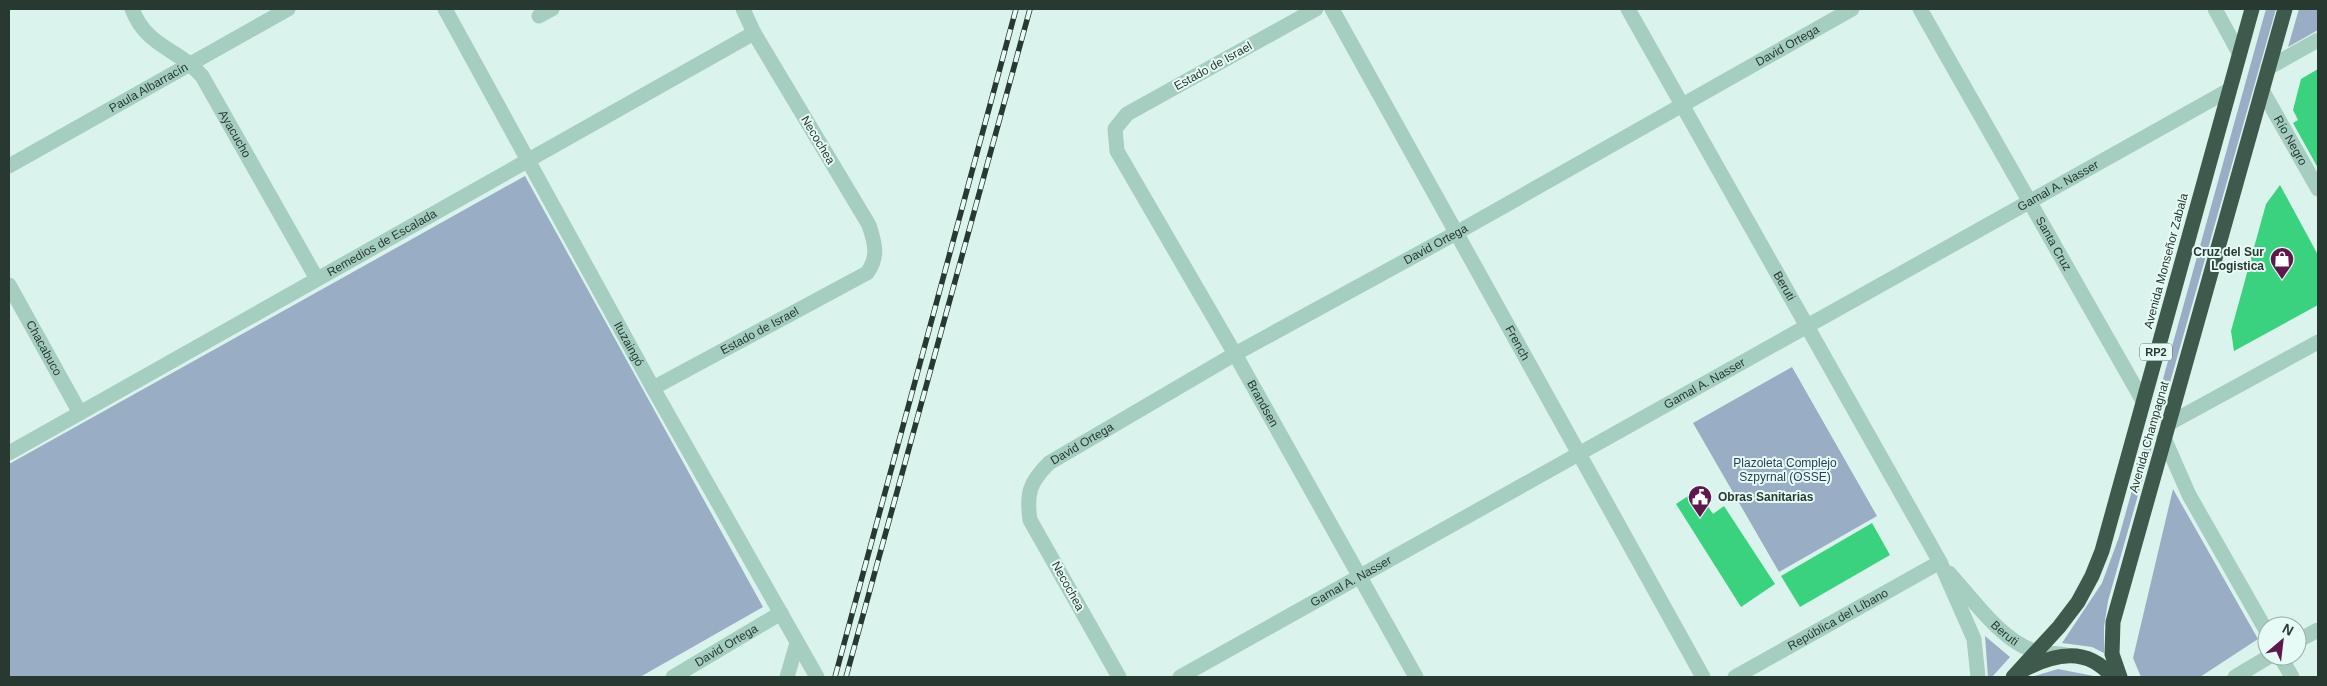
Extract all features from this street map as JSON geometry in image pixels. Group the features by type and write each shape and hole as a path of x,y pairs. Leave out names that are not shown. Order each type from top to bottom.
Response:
{"highway":[{"name":"Avenida Monseñor Zabala","path":"2015,675 2059,627 2078,602 2092,576 2102,551 2252,9"},
{"name":"RP2","path":"2262,90 2285,9"},
{"name":"Avenida Champagnat","path":"2119,677 2112,654 2113,622 2262,90"},
{"name":"RP2","path":"2015,675 2042,660 2067,655 2099,664 2112,677"}],"street":[{"name":"Ayacucho","path":"132,9 136,21 150,39 191,63 202,76 318,279"},
{"name":"Paula Albarracín","path":"9,166 288,9"},
{"name":"Ituzaingó","path":"445,9 653,388 817,677"},
{"name":"Necochea","path":"743,9 754,33 869,225 876,253 873,264 867,273"},
{"name":"Estado de Israel","path":"1115,129 1127,114 1316,9"},
{"name":"French","path":"1332,9 1458,232 1703,677"},
{"name":"Beruti","path":"1628,9 1940,562 1974,640 1978,677"},
{"name":"David Ortega","path":"1029,491 1036,476 1049,463 1235,354 1458,232 1852,9"},
{"name":"Santa Cruz","path":"1920,9 2028,203 2143,401"},
{"path":"2214,9 2239,53"},
{"name":"Remedios de Escalada","path":"9,453 754,33"},
{"path":"2268,68 2318,40"},
{"name":"Gamal A. Nasser","path":"1180,677 2229,90"},
{"name":"Río Negro","path":"2262,90 2318,190"},
{"name":"Brandsen","path":"1115,129 1117,151 1235,354 1416,677"},
{"name":"Estado de Israel","path":"653,388 867,273"},
{"name":"Chacabuco","path":"9,285 80,413"},
{"path":"2258,616 2189,495 2166,431 2318,342"},
{"name":"Necochea","path":"1029,491 1030,520 1119,677"},
{"name":"Beruti","path":"1940,562 1993,622 2015,641 2035,651 2067,655"},
{"name":"República del Líbano","path":"1735,677 1940,562"},
{"name":"David Ortega","path":"673,677 781,613"},
{"path":"787,677 797,643"},
{"path":"2099,664 2119,677"},
{"path":"2235,677 2257,664"},
{"path":"2286,666 2292,677"}],"green space":[{"path":"2266,9 2276,9 2108,601 2104,627 2104,653 2092,647 2062,643 2102,583 2119,537"},
{"path":"2299,9 2318,9 2318,30 2288,47"},
{"path":"525,176 763,607 640,677 9,677 9,464"},
{"name":"Plazoleta Complejo Szpyrnal (OSSE)","path":"1792,367 1877,516 1779,572 1693,423"},
{"path":"2173,489 2257,640 2200,677 2141,677 2133,658"},
{"path":"1985,636 2010,657 1992,677 1988,677"},
{"path":"2058,669 2099,677 2031,677"}],"building":[{"path":"2318,69 2318,168 2293,123 2298,120 2293,110 2301,79"},
{"name":"Cruz del Sur Logistica","path":"2280,185 2318,255 2318,305 2234,351 2231,331 2266,204"},
{"path":"1697,490 1713,514 1724,506 1775,584 1741,607 1676,504"},
{"path":"1872,523 1890,555 1800,607 1781,576"}],"railway":[{"path":"835,677 1016,9"},
{"path":"846,677 1030,9"}],"place":[{"name":"Cruz del Sur Logistica","path":"2282,280"},
{"name":"Obras Sanitarias","path":"1700,518"}]}
